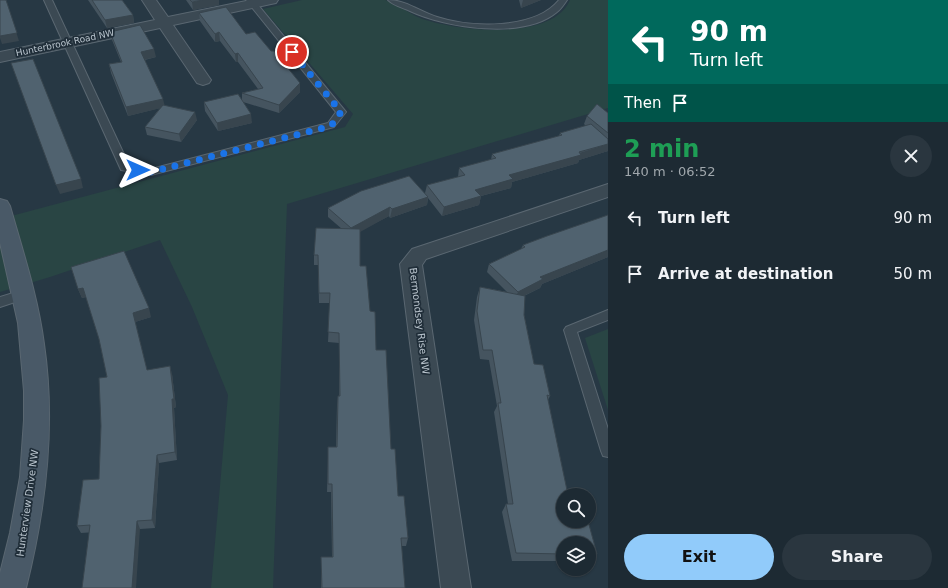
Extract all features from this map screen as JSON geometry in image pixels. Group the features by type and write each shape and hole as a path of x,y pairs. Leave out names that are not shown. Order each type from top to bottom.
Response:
{"street":[{"path":"149,0 203,80"},
{"name":"Hunterbrook Road NW","path":"0,57 252,2 271,0"},
{"name":"Bermondsey Rise NW","path":"456,588 411,264 419,254 608,190"},
{"name":"Hunterview Drive NW","path":"0,206 23,295 35,363 35,456 21,551 11,588"}],"lane":[{"path":"48,0 125,168 151,172 331,126 341,112 252,2"},
{"path":"392,0 420,14 444,22 482,27 514,25 540,18 560,7 563,0"},
{"path":"0,302 23,295"},
{"path":"608,315 570,330 608,451"}],"green space":[{"path":"302,0 385,0 394,3 411,14 436,23 455,27 501,30 524,28 544,22 560,13 570,0 608,0 608,108 287,204 273,588 211,588 228,395 192,307 160,240 0,292 0,219 345,127 353,114 263,9"},
{"path":"608,329 608,410 585,338"}],"building":[{"path":"0,0 6,0 17,33 0,36"},
{"path":"92,0 122,0 133,15 105,20"},
{"path":"190,0 203,0 192,2"},
{"path":"226,7 246,34 255,32 271,51 274,51 300,83 279,105 242,93 263,88 238,53 235,54 219,32 215,34 199,13"},
{"path":"140,25 154,49 141,52 163,99 126,107 109,64 122,62 110,32"},
{"path":"33,59 81,179 56,185 11,63"},
{"path":"238,94 251,114 217,123 204,102"},
{"path":"597,104 608,113 608,133 587,116"},
{"path":"163,105 195,112 179,134 145,127"},
{"path":"591,124 608,139 608,144 579,152 581,155 509,175 513,179 475,190 481,196 444,207 427,185 465,175 459,168 496,158 492,154 562,135 560,133"},
{"path":"409,176 428,197 392,209 390,207 351,228 328,208 361,191"},
{"path":"608,215 608,250 540,277 543,279 518,292 489,264 525,247 523,245"},
{"path":"316,228 360,229 360,266 366,266 370,311 375,312 376,350 386,350 391,449 395,449 398,496 404,496 408,538 401,538 405,588 322,588 321,557 333,557 332,484 328,484 328,447 337,447 338,396 340,396 339,333 328,332 330,293 319,293 318,255 314,255"},
{"path":"124,251 149,308 133,313 147,370 170,366 174,399 172,399 175,452 157,455 152,520 137,521 132,588 82,588 90,525 77,526 83,480 99,479 101,426 99,378 107,377 99,339 83,288 78,289 71,267"},
{"path":"480,287 525,296 524,315 534,364 543,365 550,396 547,395 567,488 556,488 556,528 590,528 592,536 556,536 556,554 516,553 506,504 513,504 498,403 501,403 492,350 483,350 477,311"}],"route":[{"path":"138,170 151,172 331,126 341,112 292,52"}]}
